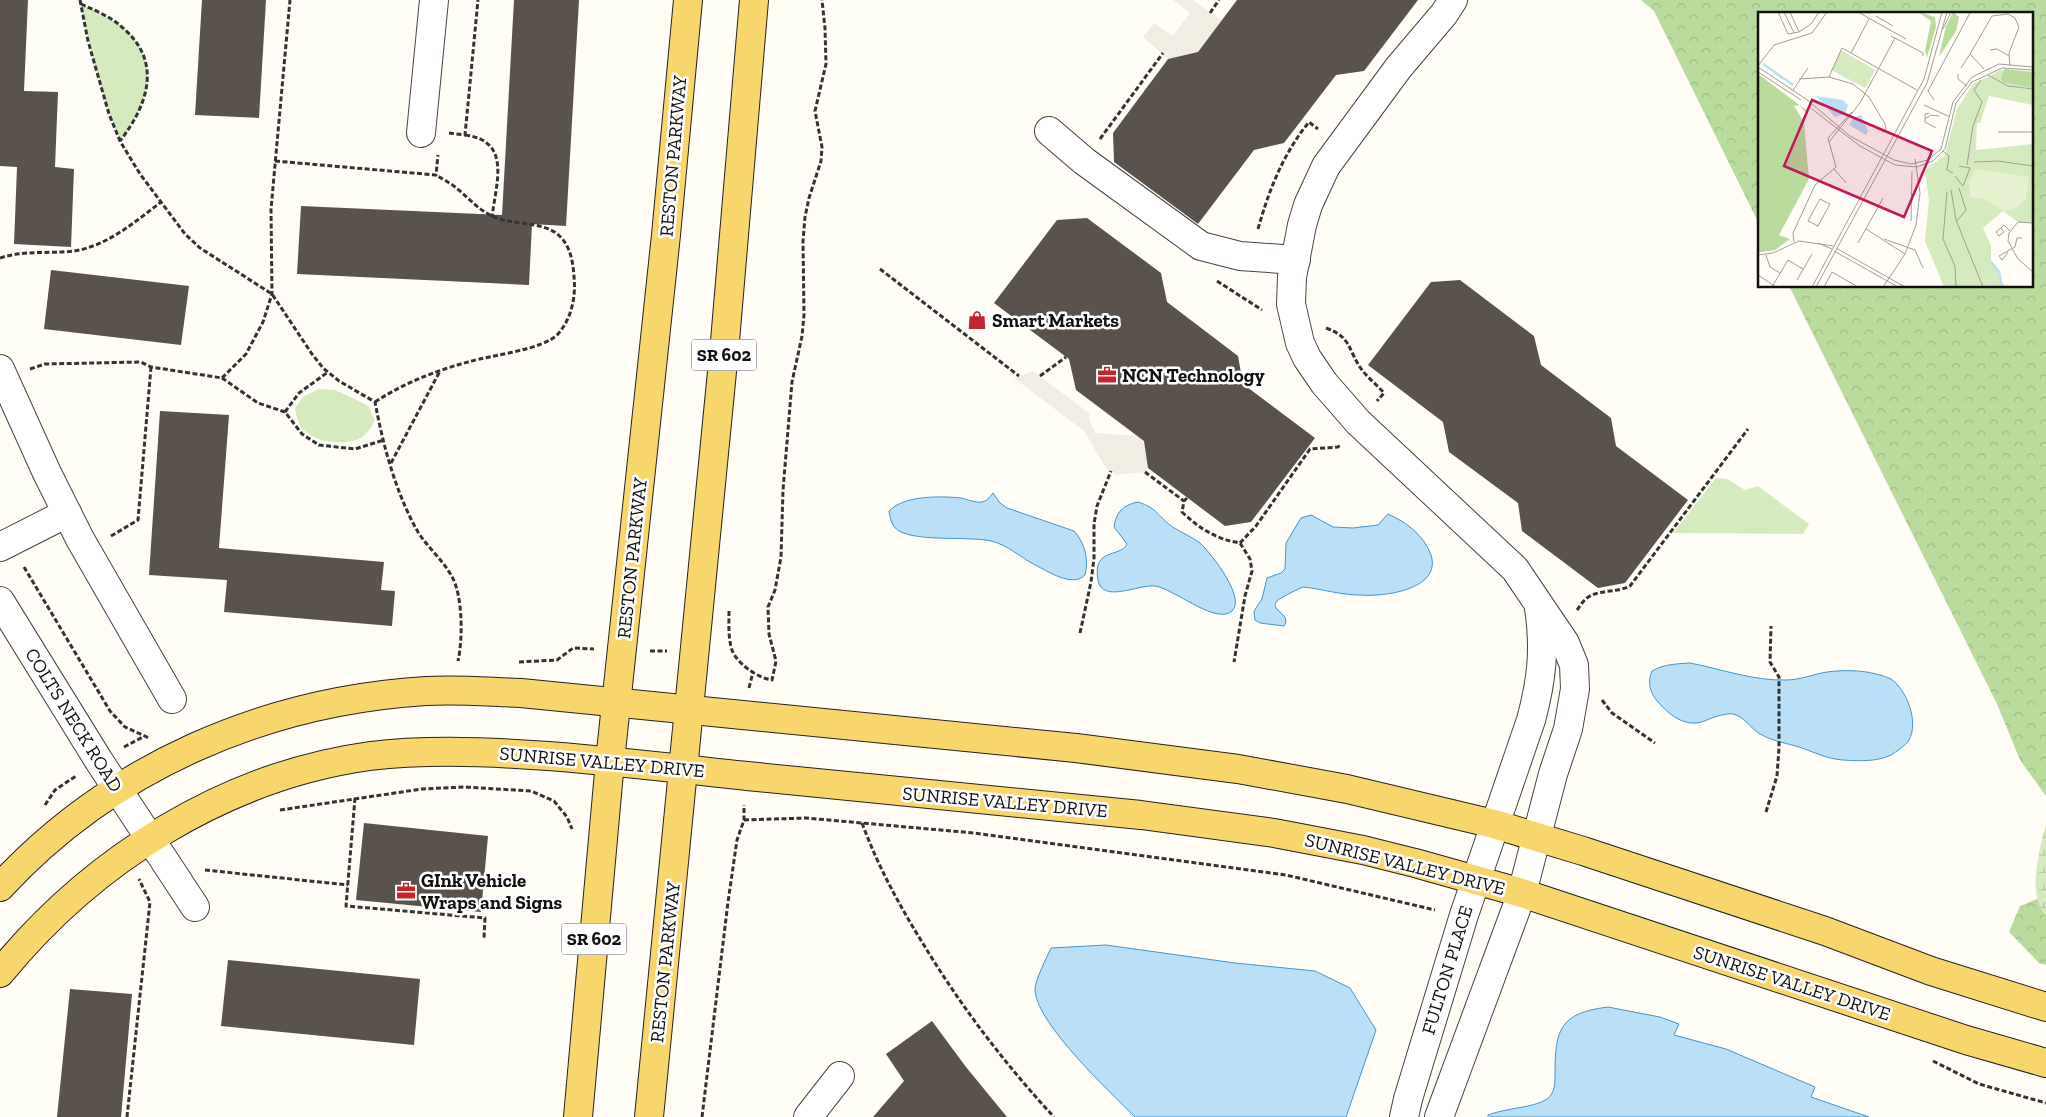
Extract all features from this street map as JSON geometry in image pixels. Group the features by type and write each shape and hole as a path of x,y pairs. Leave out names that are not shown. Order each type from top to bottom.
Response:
{"main road":[{"name":"RESTON PARKWAY","path":"578,1117 610,761 665,245 688,0"},
{"name":"RESTON PARKWAY","path":"649,1117 725,341 754,0"},
{"path":"0,887 52,837 117,788 156,765 246,727 292,713 367,697 446,690 521,693 1002,740 1187,761 1347,789 1494,824 1536,837 1825,931 1931,971 2046,1007"},
{"name":"SUNRISE VALLEY DRIVE","path":"0,973 33,935 69,900 106,869 150,839 194,814 240,792 289,775 343,761 401,754 449,751 539,755 610,761 1090,809 1222,825 1364,850 1522,893 1966,1040 2046,1063"}],"street":[{"path":"421,133 434,0"},
{"path":"1439,1117 1522,893 1536,837 1568,730 1576,676 1574,665 1565,643 1508,562 1358,422 1318,374 1307,358 1296,330 1291,304 1292,277 1297,245 1308,205 1326,166 1399,67 1444,14 1453,0"},
{"path":"1048,131 1084,161 1195,242 1213,250 1240,256 1296,260"},
{"path":"2,372 86,550 172,699"},
{"path":"6,544 67,513"},
{"name":"COLTS NECK ROAD","path":"0,600 117,788 195,907"},
{"name":"FULTON PLACE","path":"1404,1117 1408,1098 1476,880 1528,729 1540,688 1544,653 1539,604"},
{"path":"808,1117 840,1076"}],"path":[{"path":"222,378 246,354 262,322 272,294 271,209 290,0"},
{"path":"753,672 772,680 776,662 769,634 768,607 777,583 781,558 783,490 791,391 804,314 803,241 805,217 821,161 822,147 815,111 826,64 826,37 822,0"},
{"path":"1210,12 1219,0"},
{"path":"80,2 101,90 120,141 161,202 185,234 200,248 272,294 312,354 328,372 339,381 375,402 396,482 418,532 453,577 460,617 461,648 458,661 468,661"},
{"path":"80,2 107,16 125,29 136,41 144,58 147,72 147,90 134,122 120,141"},
{"path":"1095,146 1163,53"},
{"path":"1268,312 1233,291 1244,241 1256,234 1273,182 1284,159 1309,122 1340,146"},
{"path":"465,135 477,137 489,143 496,157 497,172 492,217"},
{"path":"375,402 401,386 440,371 550,340 558,334 564,325 573,304 575,288 573,261 567,247 556,233 540,226 492,217 482,211 454,186 436,175"},
{"path":"0,258 19,254 76,251 93,246 127,228 161,202"},
{"path":"880,269 1018,376"},
{"path":"1336,331 1349,342 1351,353 1363,372 1384,393 1372,408"},
{"path":"1040,376 1066,357"},
{"path":"2,372 45,364 141,362 151,367 222,378 258,403 285,412 302,434 319,445 355,449 384,440"},
{"path":"86,550 138,520 151,367"},
{"path":"391,463 440,371"},
{"path":"285,412 299,393 328,372"},
{"path":"1579,615 1576,610 1587,598 1593,595 1623,590 1630,586 1748,429"},
{"path":"1240,543 1256,526 1310,449"},
{"path":"1080,633 1091,582 1094,524 1097,506 1111,471"},
{"path":"1146,472 1186,499 1182,512 1202,530 1214,536 1240,543 1250,559 1252,571 1245,596 1234,662"},
{"path":"6,544 47,606 110,711 125,727 144,736"},
{"path":"1766,812 1777,776 1779,748 1779,677 1770,662 1771,626"},
{"path":"515,662 557,660"},
{"path":"1599,696 1612,713 1655,743"},
{"path":"275,811 422,789 464,788 531,791 554,801 567,817 572,829"},
{"path":"355,798 346,906 485,918 484,938"},
{"path":"702,1117 737,840 744,820 806,818 974,832 1286,875 1426,908"},
{"path":"862,823 887,882 943,976 992,1045 1027,1088 1054,1117"},
{"path":"150,902 161,889 176,878 195,869 348,885"},
{"path":"127,1117 150,902 138,876"}],"green space":[{"path":"1641,0 2046,0 2046,796 2020,760 1997,704 1790,288 2034,288 2034,12 1758,12 1758,222 1654,11"},
{"path":"81,4 109,17 124,28 136,41 144,56 147,84 144,99 130,128 120,141 97,73"},
{"path":"319,389 335,390 367,405 375,420 372,427 362,437 349,442 324,441 309,435 299,424 295,408 304,396"},
{"path":"1716,478 1727,479 1745,490 1758,486 1809,524 1803,534 1673,533"},
{"path":"2046,823 2046,916 2040,907 2037,896 2036,871"},
{"path":"2044,896 2046,897 2046,965 2039,963 2009,932 2020,906"}],"shaded area":[{"path":"1173,0 1193,0 1221,21 1198,52 1168,59 1143,37 1154,23 1173,36 1190,13"},
{"path":"1033,371 1089,413 1090,422 1096,433 1137,436 1144,441 1148,468 1145,472 1116,475 1106,468 1084,431 1014,378"}],"water":[{"path":"993,493 1000,503 1007,508 1074,531 1081,541 1085,552 1087,563 1085,575 1080,579 1074,580 1060,577 1035,565 1003,545 991,541 931,538 908,534 899,531 893,525 890,517 889,511 913,499 943,497 983,502"},
{"path":"1138,502 1150,507 1174,528 1200,543 1212,556 1232,589 1235,599 1234,607 1229,613 1213,613 1163,588 1155,586 1114,592 1106,591 1101,587 1097,570 1099,562 1108,555 1124,548 1127,544 1114,527 1116,517 1124,507"},
{"path":"1388,514 1414,530 1428,548 1432,567 1428,576 1419,584 1408,589 1382,595 1346,594 1303,587 1282,597 1275,605 1285,617 1286,622 1284,626 1260,623 1255,620 1254,611 1262,599 1267,578 1281,573 1285,569 1286,543 1301,518 1311,515 1333,527 1353,528 1378,525"},
{"path":"1690,663 1750,677 1774,680 1796,679 1839,671 1882,675 1897,684 1906,698 1912,716 1912,733 1908,742 1891,755 1874,760 1861,761 1826,757 1769,738 1756,732 1741,718 1733,714 1693,723 1680,720 1658,702 1651,691 1650,680 1652,671 1661,667"},
{"path":"1106,945 1235,963 1315,971 1350,988 1376,1030 1346,1117 1135,1117 1093,1075 1061,1039 1048,1022 1039,1005 1035,991 1051,948"},
{"path":"1608,1007 1660,1017 1679,1024 1674,1035 1726,1049 1815,1087 1811,1097 1869,1117 1488,1117 1488,1115 1535,1104 1547,1099 1552,1094 1554,1088 1557,1045 1559,1035 1564,1026 1570,1019 1579,1014"}],"building":[{"path":"0,0 28,0 24,91 58,92 55,167 74,169 71,247 14,244 17,167 0,166"},
{"path":"202,0 266,0 259,118 195,115"},
{"path":"514,0 579,0 566,226 532,224 529,285 297,274 301,206 502,215"},
{"path":"1237,0 1418,0 1364,71 1336,75 1284,143 1254,150 1198,224 1114,162 1113,133 1168,59 1198,52"},
{"path":"1087,218 1161,273 1167,302 1238,356 1243,384 1315,438 1251,522 1225,526 1148,468 1144,441 1076,390 1069,359 994,303 1057,220"},
{"path":"51,270 189,286 181,345 44,329"},
{"path":"1460,280 1534,336 1541,365 1611,418 1616,446 1688,500 1625,583 1598,588 1522,531 1518,503 1449,452 1443,422 1368,365 1431,282"},
{"path":"160,411 229,415 219,548 384,562 381,590 395,591 392,626 224,612 227,580 149,575"},
{"path":"364,823 488,836 481,912 356,900"},
{"path":"228,960 420,979 414,1045 221,1026"},
{"path":"70,989 132,994 121,1117 57,1117"},
{"path":"932,1021 966,1067 1007,1117 873,1117 904,1081 886,1054"}],"place":[{"name":"Smart Markets","path":"977,320"},
{"name":"NCN Technology","path":"1107,375"},
{"name":"GInk Vehicle Wraps and Signs","path":"406,891"}]}
